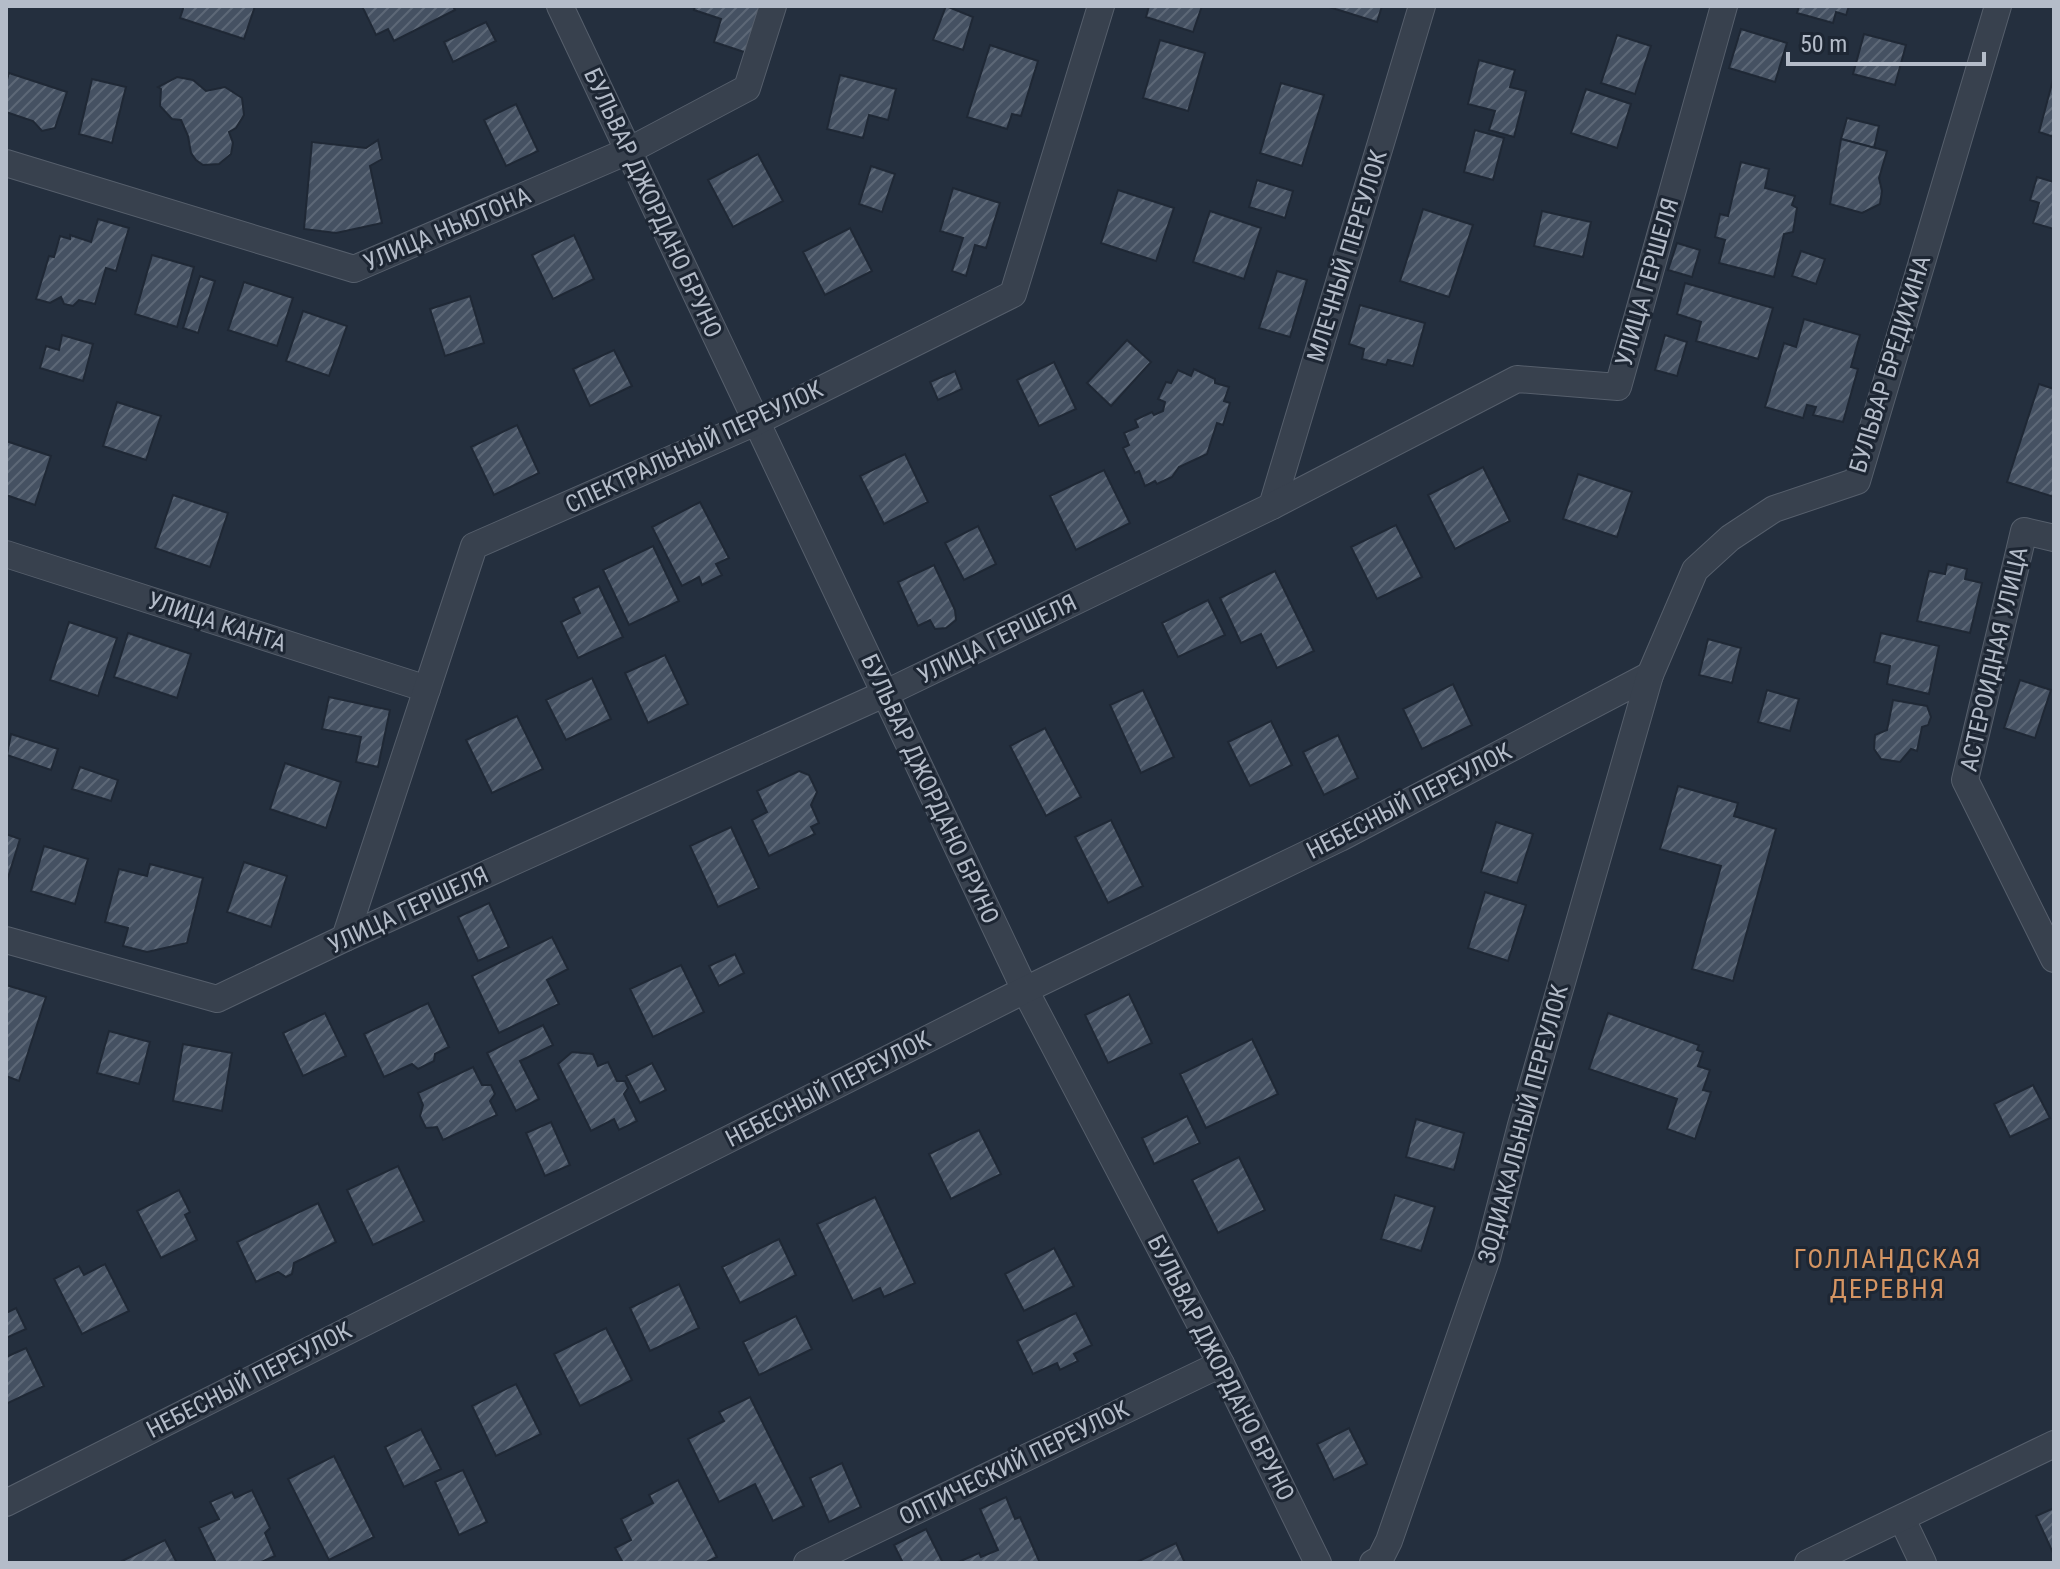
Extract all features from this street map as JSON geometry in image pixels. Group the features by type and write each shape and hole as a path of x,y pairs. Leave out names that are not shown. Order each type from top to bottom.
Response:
{"street":[{"name":"БУЛЬВАР ДЖОРДАНО БРУНО","path":"560,6 1025,990 1221,1364 1318,1563"},
{"name":"УЛИЦА НЬЮТОНА","path":"6,163 354,269 628,151 747,88 773,6"},
{"name":"СПЕКТРАЛЬНЫЙ ПЕРЕУЛОК","path":"345,938 474,546 756,422 1013,294 1101,6"},
{"name":"МЛЕЧНЫЙ ПЕРЕУЛОК","path":"1272,506 1422,6"},
{"name":"УЛИЦА ГЕРШЕЛЯ","path":"6,940 217,999 884,694 1272,506 1517,379 1618,387 1724,6"},
{"name":"БУЛЬВАР БРЕДИХИНА","path":"1650,675 1695,570 1730,538 1774,509 1857,481 1998,6"},
{"name":"АСТЕРОИДНАЯ УЛИЦА","path":"2054,538 2024,531 1965,780 2054,959"},
{"name":"УЛИЦА КАНТА","path":"6,554 427,689"},
{"name":"НЕБЕСНЫЙ ПЕРЕУЛОК","path":"6,1503 1025,990 1340,838 1650,675"},
{"name":"ЗОДИАКАЛЬНЫЙ ПЕРЕУЛОК","path":"1373,1563 1380,1559 1389,1541 1487,1258 1521,1125 1650,675"},
{"name":"ОПТИЧЕСКИЙ ПЕРЕУЛОК","path":"807,1563 1221,1364"},
{"path":"1808,1563 2054,1444"},
{"path":"1902,1519 1923,1563"}],"building":[{"path":"184,6 255,6 244,39 180,18"},
{"path":"362,6 453,6 455,10 394,41 388,29 376,35"},
{"path":"695,6 762,6 747,53 714,42 721,19 694,10"},
{"path":"946,6 973,17 963,50 933,40"},
{"path":"1149,6 1202,6 1193,32 1146,17"},
{"path":"1326,6 1382,6 1377,22"},
{"path":"1799,6 1849,6 1846,15 1836,12 1833,23 1797,13"},
{"path":"486,22 496,41 453,62 444,42"},
{"path":"1741,29 1787,43 1775,82 1729,68"},
{"path":"1864,34 1906,45 1895,85 1853,74"},
{"path":"1617,35 1651,46 1635,94 1601,83"},
{"path":"1160,40 1205,53 1188,111 1143,98"},
{"path":"990,45 1038,61 1021,116 1012,114 1007,129 967,117"},
{"path":"1479,60 1515,70 1510,87 1526,91 1514,137 1489,130 1495,111 1468,104"},
{"path":"9,73 67,92 55,128 42,131 33,121 6,112"},
{"path":"840,75 896,89 888,120 869,115 863,138 827,129"},
{"path":"2054,76 2054,137 2039,132"},
{"path":"177,77 193,80 206,91 225,87 242,98 244,115 236,128 229,132 233,143 231,154 219,164 203,165 196,160 181,120 172,119 160,106 161,89 158,87"},
{"path":"92,79 126,87 112,143 79,134"},
{"path":"1281,83 1324,95 1302,166 1260,153"},
{"path":"1586,89 1631,104 1617,148 1571,133"},
{"path":"516,104 538,151 506,166 484,120"},
{"path":"1847,118 1879,126 1874,148 1841,139"},
{"path":"1475,130 1504,138 1493,180 1464,172"},
{"path":"1841,139 1887,151 1879,178 1882,191 1880,204 1862,213 1830,204"},
{"path":"378,140 382,159 370,166 382,223 336,233 304,229 312,142 366,148"},
{"path":"758,154 783,201 733,227 708,180"},
{"path":"1741,162 1769,169 1765,188 1795,196 1792,205 1797,208 1793,232 1784,234 1774,277 1719,263 1725,240 1715,237 1720,214 1728,216"},
{"path":"871,166 895,174 882,212 859,204"},
{"path":"2037,177 2054,182 2054,229 2033,223 2039,203 2030,200"},
{"path":"1257,180 1293,191 1285,218 1249,207"},
{"path":"953,188 1000,203 986,248 975,245 966,276 952,271 963,238 940,231"},
{"path":"1118,190 1174,208 1156,261 1101,243"},
{"path":"1423,209 1473,225 1449,297 1400,281"},
{"path":"1210,211 1261,228 1244,279 1193,262"},
{"path":"1542,211 1591,222 1583,257 1534,246"},
{"path":"98,219 129,228 116,271 106,268 95,304 79,300 73,306 64,304 61,297 50,303 36,299 49,256 54,257 60,236 70,239 70,235 91,242"},
{"path":"850,228 872,271 825,295 803,252"},
{"path":"574,235 594,279 553,299 532,255"},
{"path":"1677,243 1700,250 1692,277 1668,270"},
{"path":"1801,251 1825,259 1816,284 1792,276"},
{"path":"152,255 194,267 177,327 135,314"},
{"path":"1277,271 1307,280 1290,337 1259,328"},
{"path":"200,276 215,281 198,333 183,328"},
{"path":"244,282 293,298 277,346 228,330"},
{"path":"1685,283 1773,308 1758,359 1696,341 1701,322 1677,314"},
{"path":"470,296 484,343 445,356 430,309"},
{"path":"1360,305 1425,323 1413,366 1388,360 1386,365 1362,359 1364,349 1349,344"},
{"path":"303,311 347,326 329,376 286,361"},
{"path":"1804,319 1860,335 1851,367 1858,369 1843,422 1813,415 1816,407 1807,405 1803,418 1765,407 1784,343 1796,347"},
{"path":"62,335 93,344 83,381 40,368 46,346 59,350"},
{"path":"1665,335 1687,342 1677,376 1655,370"},
{"path":"1127,340 1151,362 1111,406 1087,383"},
{"path":"614,350 632,386 590,406 573,369"},
{"path":"1054,362 1076,409 1039,426 1017,380"},
{"path":"1194,369 1215,379 1215,383 1229,387 1224,401 1230,403 1223,425 1217,423 1207,454 1179,467 1172,477 1145,486 1123,448 1129,445 1124,433 1138,427 1135,420 1152,412 1154,415 1163,411 1165,402 1158,399 1166,382 1171,383 1178,370 1191,376"},
{"path":"955,371 962,389 938,400 930,382"},
{"path":"2039,384 2054,389 2054,497 2007,482"},
{"path":"117,402 161,416 146,460 103,446"},
{"path":"517,425 539,473 494,495 471,447"},
{"path":"6,441 51,456 35,505 6,495"},
{"path":"905,454 928,502 884,524 860,476"},
{"path":"1483,467 1510,521 1455,549 1428,495"},
{"path":"1104,470 1130,523 1076,550 1050,496"},
{"path":"1578,474 1632,492 1617,537 1563,519"},
{"path":"173,495 228,513 210,567 155,548"},
{"path":"700,502 729,558 716,564 722,575 702,585 699,577 682,586 652,527"},
{"path":"1396,525 1422,577 1377,599 1351,547"},
{"path":"978,526 996,564 964,580 945,543"},
{"path":"653,546 679,601 629,625 603,570"},
{"path":"1947,564 1967,569 1965,579 1982,583 1970,633 1917,621 1929,571 1945,574"},
{"path":"934,565 955,610 956,620 946,628 935,629 930,620 918,626 898,582"},
{"path":"1275,571 1314,651 1277,668 1261,634 1241,643 1220,598"},
{"path":"599,586 623,637 578,658 561,622 580,613 573,598"},
{"path":"1208,600 1225,635 1178,657 1162,623"},
{"path":"69,622 117,638 98,696 50,680"},
{"path":"128,633 191,654 177,698 114,677"},
{"path":"1881,633 1939,646 1929,694 1887,684 1890,666 1874,662"},
{"path":"1708,639 1741,648 1732,683 1699,675"},
{"path":"665,655 688,704 648,723 625,673"},
{"path":"592,678 611,719 566,740 546,700"},
{"path":"2020,680 2051,690 2035,738 2004,728"},
{"path":"1453,684 1472,725 1422,749 1403,709"},
{"path":"1143,690 1174,757 1141,773 1110,705"},
{"path":"1767,690 1799,699 1790,731 1758,722"},
{"path":"329,697 390,710 378,767 356,762 361,737 322,729"},
{"path":"1893,700 1927,706 1931,717 1928,725 1922,727 1917,751 1911,749 1900,762 1881,759 1874,749 1875,735 1887,730"},
{"path":"517,716 543,769 492,793 466,740"},
{"path":"1271,721 1292,765 1250,786 1228,742"},
{"path":"1045,728 1081,797 1046,816 1010,746"},
{"path":"11,734 58,749 51,770 7,755"},
{"path":"1338,735 1358,778 1324,795 1303,752"},
{"path":"285,763 341,782 326,828 270,809"},
{"path":"80,767 118,780 111,801 72,789"},
{"path":"799,771 809,775 817,792 811,805 819,823 811,827 815,834 769,856 752,820 767,812 757,791"},
{"path":"1678,786 1738,803 1734,816 1776,829 1733,981 1692,969 1721,866 1660,849"},
{"path":"1111,820 1143,886 1108,903 1075,837"},
{"path":"1496,822 1533,834 1517,883 1481,872"},
{"path":"731,827 759,888 718,907 690,846"},
{"path":"6,834 20,839 6,884"},
{"path":"44,846 88,859 75,904 31,891"},
{"path":"244,862 287,876 271,927 227,912"},
{"path":"150,864 203,878 187,943 147,952 123,946 128,928 105,922 119,869 147,876"},
{"path":"1485,892 1526,905 1508,961 1468,948"},
{"path":"489,903 509,947 478,961 458,917"},
{"path":"552,937 568,969 547,980 559,1004 499,1033 472,976"},
{"path":"735,954 744,973 719,986 709,966"},
{"path":"681,965 704,1012 653,1037 630,989"},
{"path":"6,985 46,997 19,1081 6,1076"},
{"path":"1129,994 1152,1043 1108,1063 1085,1015"},
{"path":"428,1003 449,1047 435,1054 434,1061 418,1069 412,1064 384,1077 364,1034"},
{"path":"325,1013 346,1056 303,1076 283,1033"},
{"path":"1608,1013 1699,1045 1697,1050 1703,1052 1698,1066 1710,1070 1703,1090 1711,1092 1695,1139 1667,1129 1677,1099 1589,1069"},
{"path":"543,1025 553,1045 520,1061 539,1099 516,1111 487,1053"},
{"path":"109,1031 150,1042 139,1084 97,1073"},
{"path":"1252,1039 1278,1094 1206,1128 1180,1074"},
{"path":"183,1044 232,1053 222,1111 173,1101"},
{"path":"572,1052 593,1054 598,1066 608,1062 617,1081 625,1081 628,1088 624,1094 637,1121 619,1130 614,1119 591,1131 558,1064"},
{"path":"652,1063 666,1090 640,1103 626,1076"},
{"path":"473,1067 482,1085 491,1085 495,1094 490,1101 497,1115 443,1140 437,1127 426,1128 420,1116 423,1105 418,1093"},
{"path":"2033,1085 2050,1118 2010,1137 1994,1104"},
{"path":"1187,1116 1200,1143 1154,1164 1142,1138"},
{"path":"1416,1119 1464,1133 1454,1170 1406,1157"},
{"path":"551,1122 570,1165 545,1176 526,1133"},
{"path":"979,1130 1001,1174 951,1199 929,1154"},
{"path":"1239,1157 1265,1210 1218,1233 1192,1180"},
{"path":"398,1166 424,1221 373,1245 347,1190"},
{"path":"179,1190 190,1212 185,1215 197,1240 161,1258 137,1211"},
{"path":"1395,1195 1435,1207 1421,1251 1381,1239"},
{"path":"875,1197 915,1283 884,1297 880,1288 853,1301 817,1224"},
{"path":"318,1203 336,1242 294,1263 292,1274 286,1277 278,1272 256,1282 237,1242"},
{"path":"779,1239 796,1275 740,1303 722,1267"},
{"path":"1054,1248 1074,1286 1024,1311 1005,1274"},
{"path":"105,1264 129,1311 82,1334 54,1279 79,1266 84,1275"},
{"path":"679,1284 699,1328 650,1351 630,1308"},
{"path":"16,1308 26,1329 6,1338 6,1313"},
{"path":"1076,1313 1092,1345 1074,1354 1078,1361 1060,1370 1057,1363 1033,1374 1017,1341"},
{"path":"796,1316 812,1349 759,1375 743,1342"},
{"path":"606,1328 632,1380 580,1406 554,1354"},
{"path":"26,1348 44,1386 6,1404 6,1357"},
{"path":"516,1384 541,1434 496,1456 472,1406"},
{"path":"750,1397 804,1506 773,1521 755,1484 719,1502 688,1439 724,1421 719,1412"},
{"path":"1349,1428 1367,1464 1334,1480 1317,1444"},
{"path":"421,1429 441,1469 404,1487 385,1447"},
{"path":"334,1456 374,1537 329,1560 288,1479"},
{"path":"842,1463 861,1507 829,1522 810,1478"},
{"path":"463,1470 487,1522 459,1535 435,1482"},
{"path":"678,1480 717,1557 704,1563 623,1563 615,1548 631,1540 621,1519 653,1503 649,1495"},
{"path":"252,1490 270,1528 265,1533 275,1556 259,1563 216,1563 199,1528 219,1519 210,1502 232,1492 235,1498"},
{"path":"1006,1497 1015,1519 1020,1517 1040,1563 956,1563 979,1553 981,1557 998,1550 980,1509"},
{"path":"2054,1508 2054,1555 2036,1516"},
{"path":"926,1529 943,1563 903,1563 894,1545"},
{"path":"165,1540 177,1563 123,1563 122,1561"},
{"path":"1176,1543 1185,1563 1135,1563"}],"district":[{"name":"ГОЛЛАНДСКАЯ ДЕРЕВНЯ","path":"1888,1274"}]}
